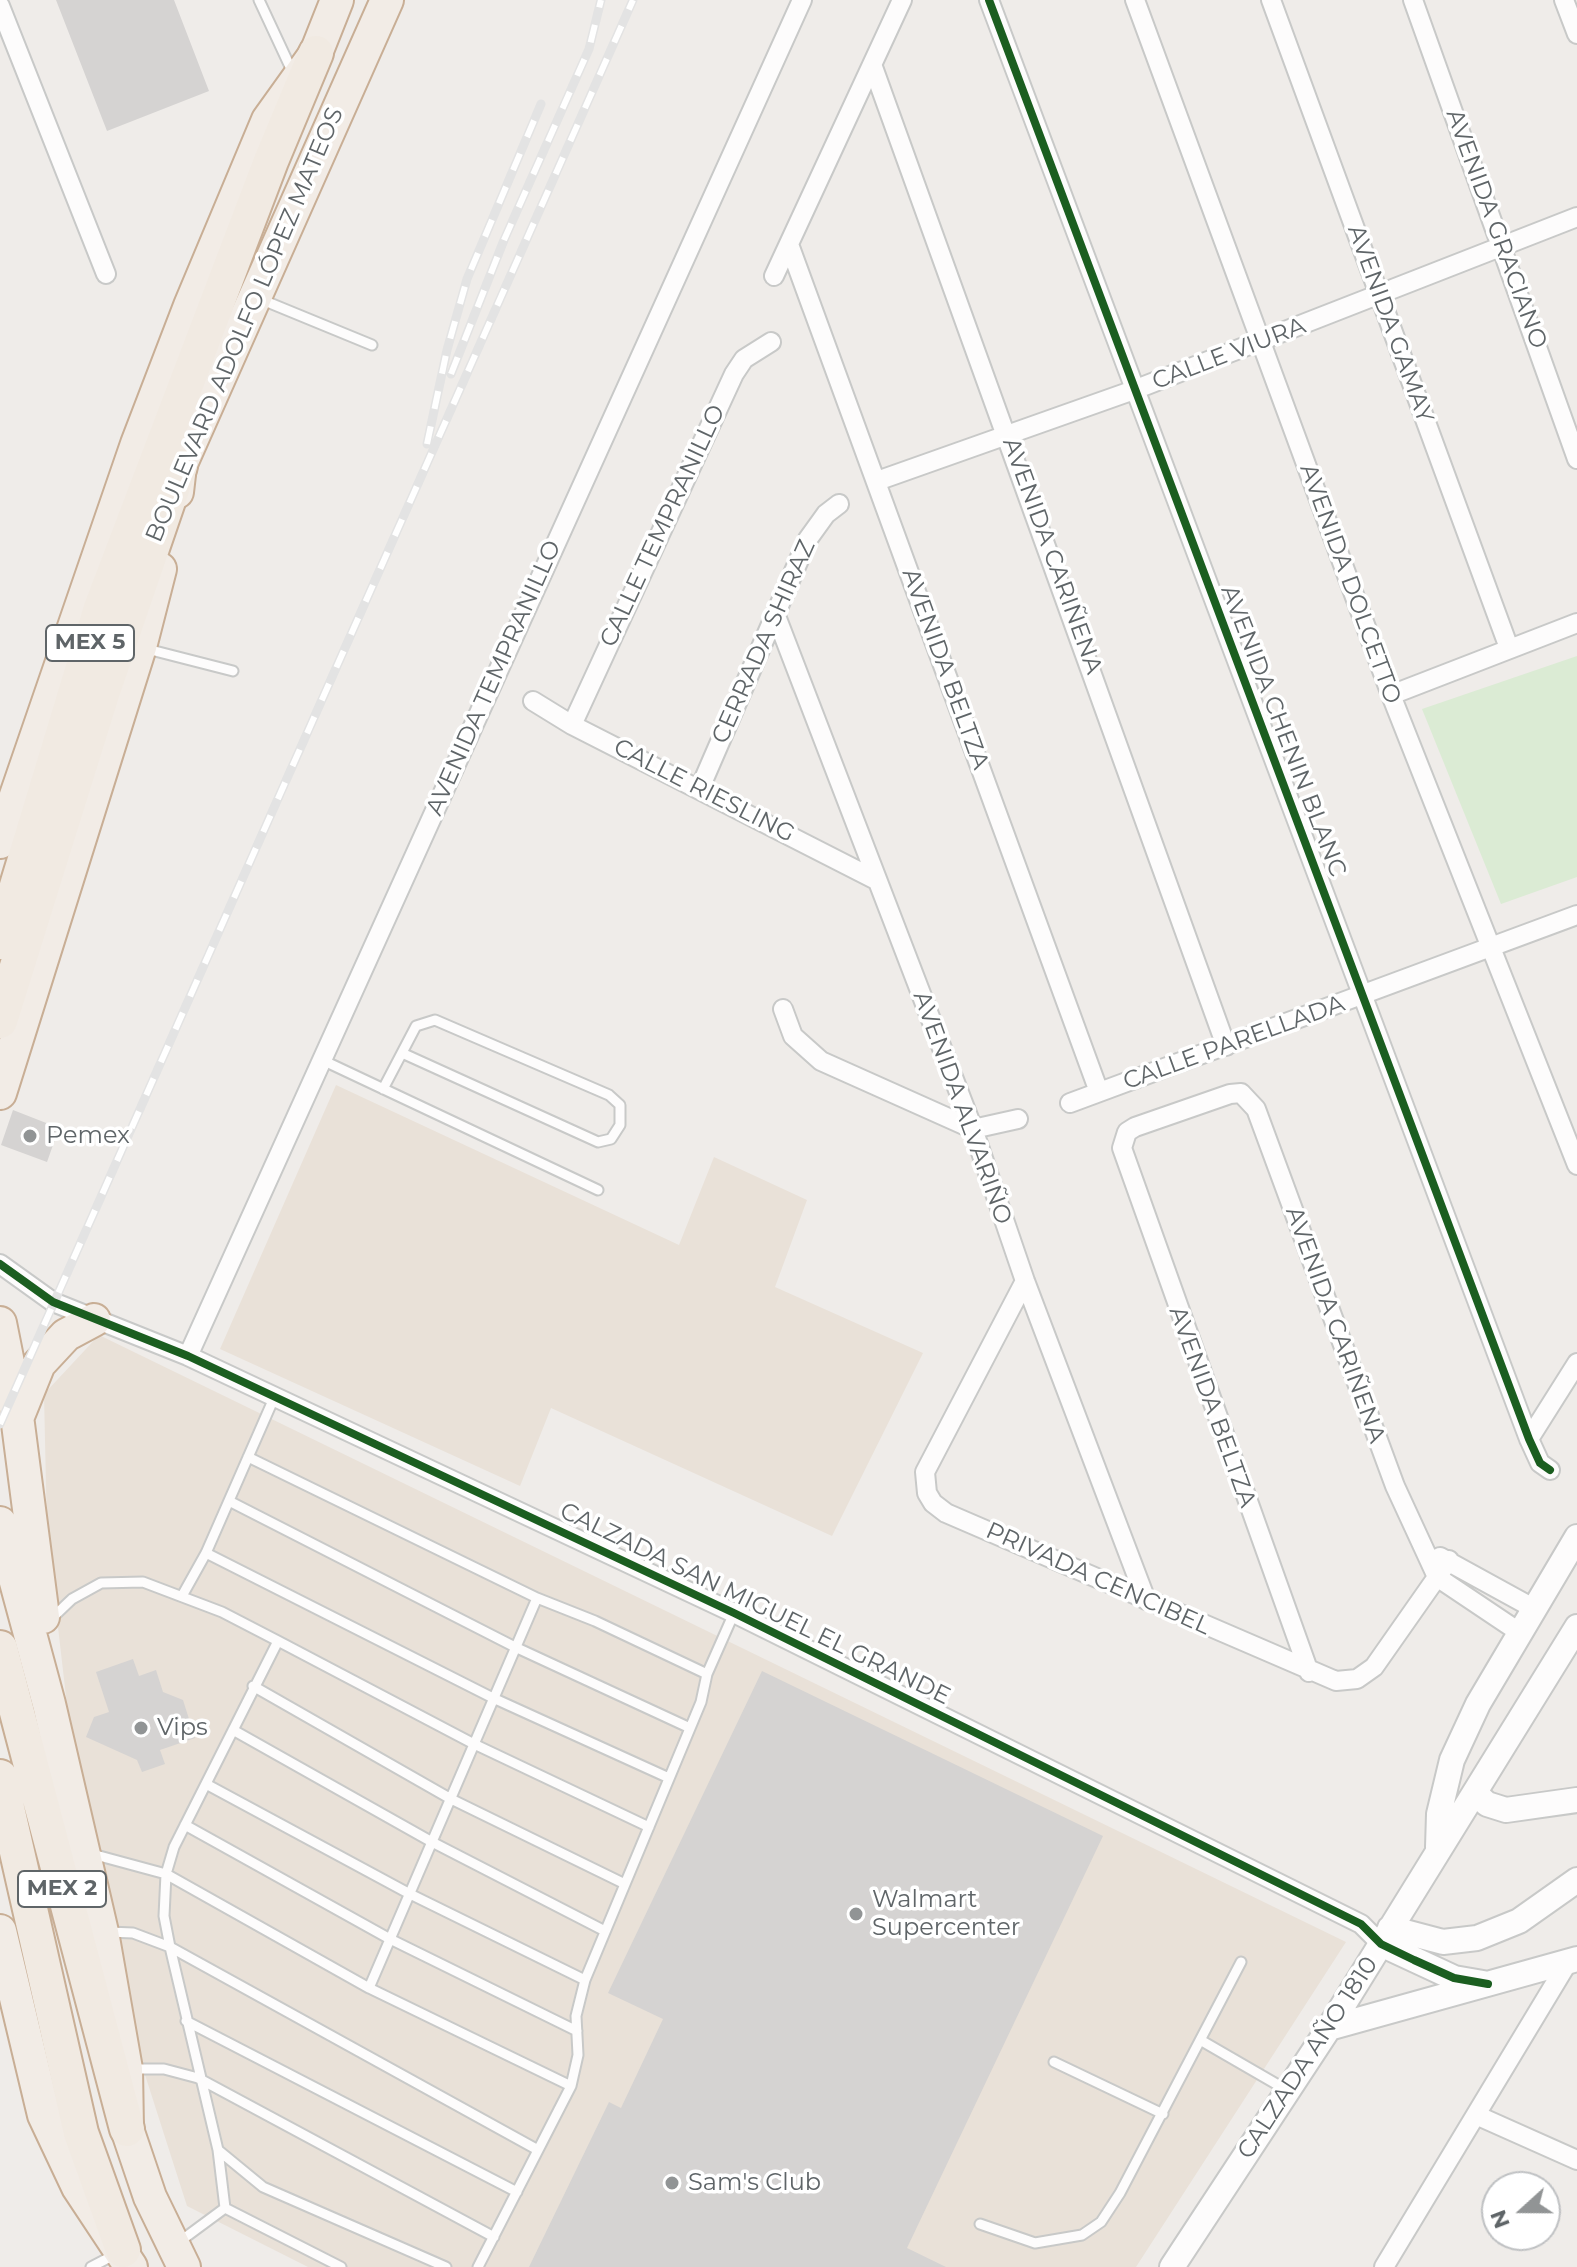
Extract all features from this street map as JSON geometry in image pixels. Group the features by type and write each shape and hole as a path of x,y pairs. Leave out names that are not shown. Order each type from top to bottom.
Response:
{"highway":[{"name":"BOULEVARD ADOLFO LÓPEZ MATEOS","path":"0,942 101,608 306,67 337,0"},
{"name":"BOULEVARD ADOLFO LÓPEZ MATEOS","path":"0,1021 103,691 180,466 387,0"},
{"path":"0,842 137,444 184,319 268,120 306,67"},
{"path":"0,1093 140,647 168,542 180,466"},
{"path":"17,1419 39,1364 66,1335 94,1320"},
{"path":"0,1323 17,1419 44,1626 49,1704"},
{"path":"0,1523 7,1585 49,1704 102,1932 126,2069 127,2129"},
{"name":"MEX 2","path":"0,1648 127,2129 150,2197 178,2257"},
{"name":"MEX 2","path":"0,1777 81,2133 127,2259"},
{"path":"0,1931 44,2115 94,2216 127,2259"}],"street":[{"name":"AVENIDA TEMPRANILLO","path":"188,1356 802,0"},
{"path":"774,276 902,0"},
{"name":"AVENIDA CHENIN BLANC","path":"989,0 1529,1439 1540,1463 1550,1470"},
{"name":"AVENIDA DOLCETTO","path":"1135,0 1391,695 1577,1165"},
{"name":"AVENIDA GAMAY","path":"1271,0 1509,648"},
{"name":"AVENIDA GRACIANO","path":"1413,0 1503,244 1577,459"},
{"path":"1564,0 1577,34"},
{"path":"0,6 106,274"},
{"name":"AVENIDA CARIÑENA","path":"873,67 1008,433 1226,1046"},
{"name":"CALLE VIURA","path":"877,481 1259,343 1577,217"},
{"name":"AVENIDA BELTZA","path":"790,247 1099,1092"},
{"name":"CALLE TEMPRANILLO","path":"572,725 734,374 744,359 771,342"},
{"name":"CERRADA SHIRAZ","path":"700,788 817,524 839,504"},
{"name":"AVENIDA ALVARIÑO","path":"776,616 973,1129 1025,1281 1146,1600"},
{"path":"1391,695 1577,623"},
{"name":"CALLE RIESLING","path":"533,701 572,725 876,880"},
{"name":"CALLE PARELLADA","path":"1070,1103 1577,915"},
{"path":"783,1009 793,1036 821,1061 973,1129 1018,1119"},
{"name":"AVENIDA BELTZA","path":"1249,1098 1241,1093 1230,1094 1135,1127 1123,1140 1124,1163 1309,1672"},
{"name":"AVENIDA CARIÑENA","path":"1249,1098 1395,1486 1423,1550 1437,1577 1519,1632"},
{"name":"CALZADA SAN MIGUEL EL GRANDE","path":"0,1264 53,1302 188,1356 734,1613 1386,1936 1454,1978 1488,1984 1572,1960"},
{"name":"PRIVADA CENCIBEL","path":"1025,1281 930,1458 924,1480 927,1493 933,1503 946,1513 1309,1672 1336,1681 1357,1679 1366,1673 1449,1560"},
{"path":"1529,1439 1577,1363"},
{"name":"CALZADA AÑO 1810","path":"1438,1847 1439,1814 1452,1760 1478,1704 1577,1537"},
{"path":"1423,1550 1449,1560 1533,1608"},
{"name":"CALZADA AÑO 1810","path":"1172,2267 1329,2028 1438,1847 1475,1793 1577,1627"},
{"path":"1475,1793 1487,1804 1506,1810 1577,1800"},
{"path":"1386,1936 1443,1942 1477,1938 1519,1921 1577,1880"},
{"path":"1391,2265 1476,2115 1572,1960"},
{"path":"1329,2028 1488,1984"},
{"path":"1476,2115 1577,2160"}],"lane":[{"path":"259,0 306,67"},
{"path":"253,296 372,345"},
{"path":"140,647 233,671"},
{"path":"383,1089 416,1026 423,1021 450,1024 616,1100 622,1114 620,1125 611,1139 598,1142 402,1053"},
{"path":"320,1059 598,1190"},
{"path":"182,1596 206,1553 274,1398"},
{"path":"248,1457 537,1598 595,1621 707,1674"},
{"path":"229,1501 515,1647 690,1728"},
{"path":"206,1553 493,1698 669,1778"},
{"path":"44,1626 72,1599 101,1583 143,1582 182,1596 278,1641 474,1744 649,1827"},
{"path":"369,1988 537,1598"},
{"path":"478,2267 571,2086 578,2055 578,2002 585,1980 690,1728 707,1674 734,1613"},
{"path":"225,2208 218,2150 198,2078 164,1916 166,1874 185,1825 278,1641"},
{"path":"253,1686 451,1799 625,1884"},
{"path":"233,1730 432,1842 605,1931"},
{"path":"206,1784 410,1894 585,1980"},
{"path":"185,1825 390,1939 577,2031"},
{"path":"83,1852 166,1874 369,1988 571,2086"},
{"path":"102,1932 133,1933 170,1947 538,2150"},
{"path":"980,2224 1035,2243 1082,2235 1101,2222 1163,2114 1241,1962"},
{"path":"186,2021 517,2192"},
{"path":"1202,2041 1288,2091"},
{"path":"1054,2062 1163,2114"},
{"path":"126,2069 164,2069 198,2078 494,2237"},
{"path":"218,2150 263,2187 446,2267"},
{"path":"178,2257 225,2208"},
{"path":"225,2208 341,2267"},
{"path":"91,2267 127,2259"}],"shaded area":[{"path":"336,1085 679,1245 714,1157 807,1200 775,1287 923,1353 832,1536 551,1408 520,1486 220,1349"},
{"path":"99,1335 1346,1942 1136,2267 308,2267 187,2206 131,2031 67,1705 47,1532 44,1394"}],"green space":[{"path":"1577,656 1577,877 1501,904 1422,709"}],"building":[{"path":"56,0 174,0 209,91 107,131"},
{"name":"Pemex","path":"13,1110 59,1128 47,1162 1,1145"},
{"path":"133,1659 139,1676 156,1670 163,1692 183,1700 195,1738 160,1750 165,1764 142,1772 137,1760 86,1737 94,1717 109,1712 96,1672"},
{"name":"Walmart Supercenter","path":"762,1671 1103,1836 907,2248 946,2267 529,2267 609,2102 621,2108 663,2019 608,1993"}],"railway":[{"path":"451,374 504,240 589,49 601,0"},
{"path":"0,1424 633,0"},
{"path":"427,444 447,350 467,279 541,104"}],"cycle path":[{"path":"989,0 1529,1439 1540,1463 1550,1470"},
{"path":"0,1264 53,1302 188,1356 734,1613 1361,1924 1381,1944 1454,1978 1488,1984"}],"place":[{"name":"Pemex","path":"30,1136"},
{"name":"Vips","path":"141,1728"},
{"name":"Walmart Supercenter","path":"856,1914"},
{"name":"Sam's Club","path":"672,2183"}]}
